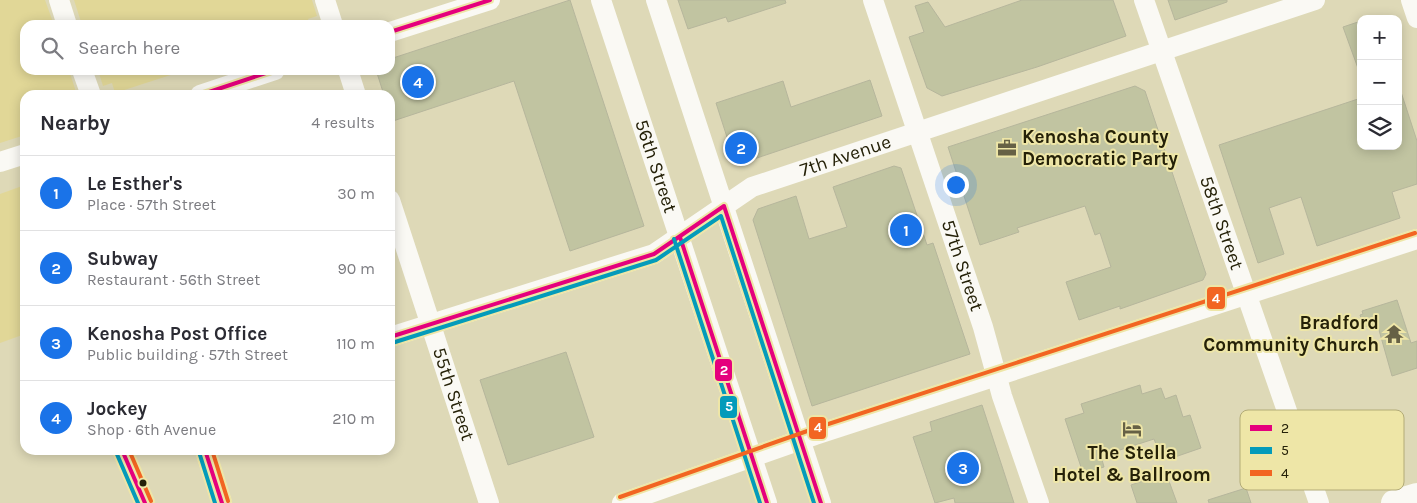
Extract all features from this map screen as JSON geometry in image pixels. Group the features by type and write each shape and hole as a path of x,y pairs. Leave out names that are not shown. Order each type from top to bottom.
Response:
{"main road":[{"path":"1394,503 1417,496"}],"street":[{"path":"59,0 65,20"},
{"path":"325,0 332,20"},
{"path":"395,30 490,0"},
{"name":"56th Street","path":"601,0 767,503"},
{"path":"656,0 821,503"},
{"name":"57th Street","path":"873,0 983,327 996,376 1039,503"},
{"name":"58th Street","path":"1144,0 1286,410"},
{"name":"7th Avenue","path":"395,335 654,254 752,187 1315,0"},
{"path":"1411,0 1417,18"},
{"path":"84,75 89,90"},
{"path":"215,90 260,75"},
{"path":"350,75 354,90"},
{"path":"0,162 20,156"},
{"name":"55th Street","path":"395,216 489,503"},
{"path":"622,503 751,457 1417,239"},
{"path":"207,455 222,503"},
{"name":"58th Street","path":"1314,490 1319,503"}],"shaded area":[{"path":"0,0 45,0 52,20 20,20 20,75 71,75 75,90 20,90 20,137 0,143"},
{"path":"74,0 312,0 317,16 308,20 80,20"},
{"path":"100,75 171,75 124,90 114,90 112,83 103,86"},
{"path":"20,187 20,336 0,343 0,194"}],"building":[{"path":"570,0 644,226 570,251 514,81 395,120 395,90 382,90 378,75 395,75 395,57"},
{"path":"678,0 785,0 786,3 728,22 726,17 688,29"},
{"path":"1022,0 1113,0 1126,36 1037,67 942,96 927,88 909,37 924,32 915,6 928,2 945,27"},
{"path":"1168,0 1227,0 1227,2 1175,20"},
{"path":"1357,22 1357,66 1343,27"},
{"path":"870,80 882,116 736,165 716,103 783,81 791,107"},
{"path":"1135,86 1145,91 1206,274 1203,280 1120,309 1120,306 1079,320 1066,282 1111,267 1100,233 1095,235 1085,206 1017,228 1019,232 980,245 948,147"},
{"path":"1402,95 1417,141 1417,184 1392,192 1400,218 1317,246 1301,197 1269,208 1284,254 1258,263 1219,145 1357,99 1357,150 1402,150"},
{"path":"894,166 901,168 927,245 933,243 970,354 812,406 753,220 758,209 796,196 809,239 847,227 833,187"},
{"name":"Bradford Community Church","path":"1397,300 1411,343 1417,341 1417,368 1392,376 1377,323 1364,327 1360,315 1363,314 1362,311"},
{"path":"566,352 594,437 508,465 480,380"},
{"name":"The Stella Hotel & Ballroom","path":"1140,385 1142,394 1161,388 1165,399 1176,395 1183,417 1190,415 1201,448 1169,459 1165,447 1158,449 1154,439 1101,456 1104,467 1083,473 1065,419 1084,413 1081,404"},
{"path":"982,405 1014,503 955,503 954,498 935,503 913,437 932,431 930,422"},
{"path":"1166,473 1177,503 1137,503 1131,485"},
{"path":"1240,490 1247,490 1251,503 1209,503 1208,500"}],"transit line":[{"name":"2","path":"395,30 490,0"},
{"name":"2","path":"215,90 260,75"},
{"name":"2","path":"395,335 654,254 724,206 821,503"},
{"name":"5","path":"395,342 656,260 721,216 814,503"},
{"name":"4","path":"620,497 813,429 1415,233"},
{"name":"2","path":"680,237 767,503"},
{"name":"5","path":"674,239 760,503"},
{"name":"5","path":"117,455 138,503"},
{"name":"2","path":"124,455 145,503"},
{"name":"4","path":"131,455 151,501"},
{"name":"5","path":"200,455 215,503"},
{"name":"2","path":"207,455 222,503"},
{"name":"4","path":"214,455 228,501"}],"place":[{"name":"Jockey","path":"418,82"},
{"name":"Subway","path":"741,148"},
{"name":"Kenosha County Democratic Party","path":"1007,148"},
{"name":"Le Esther's","path":"906,230"},
{"name":"Bradford Community Church","path":"1394,334"},
{"name":"The Stella Hotel & Ballroom","path":"1132,429"},
{"name":"Kenosha Post Office","path":"963,468"}]}
